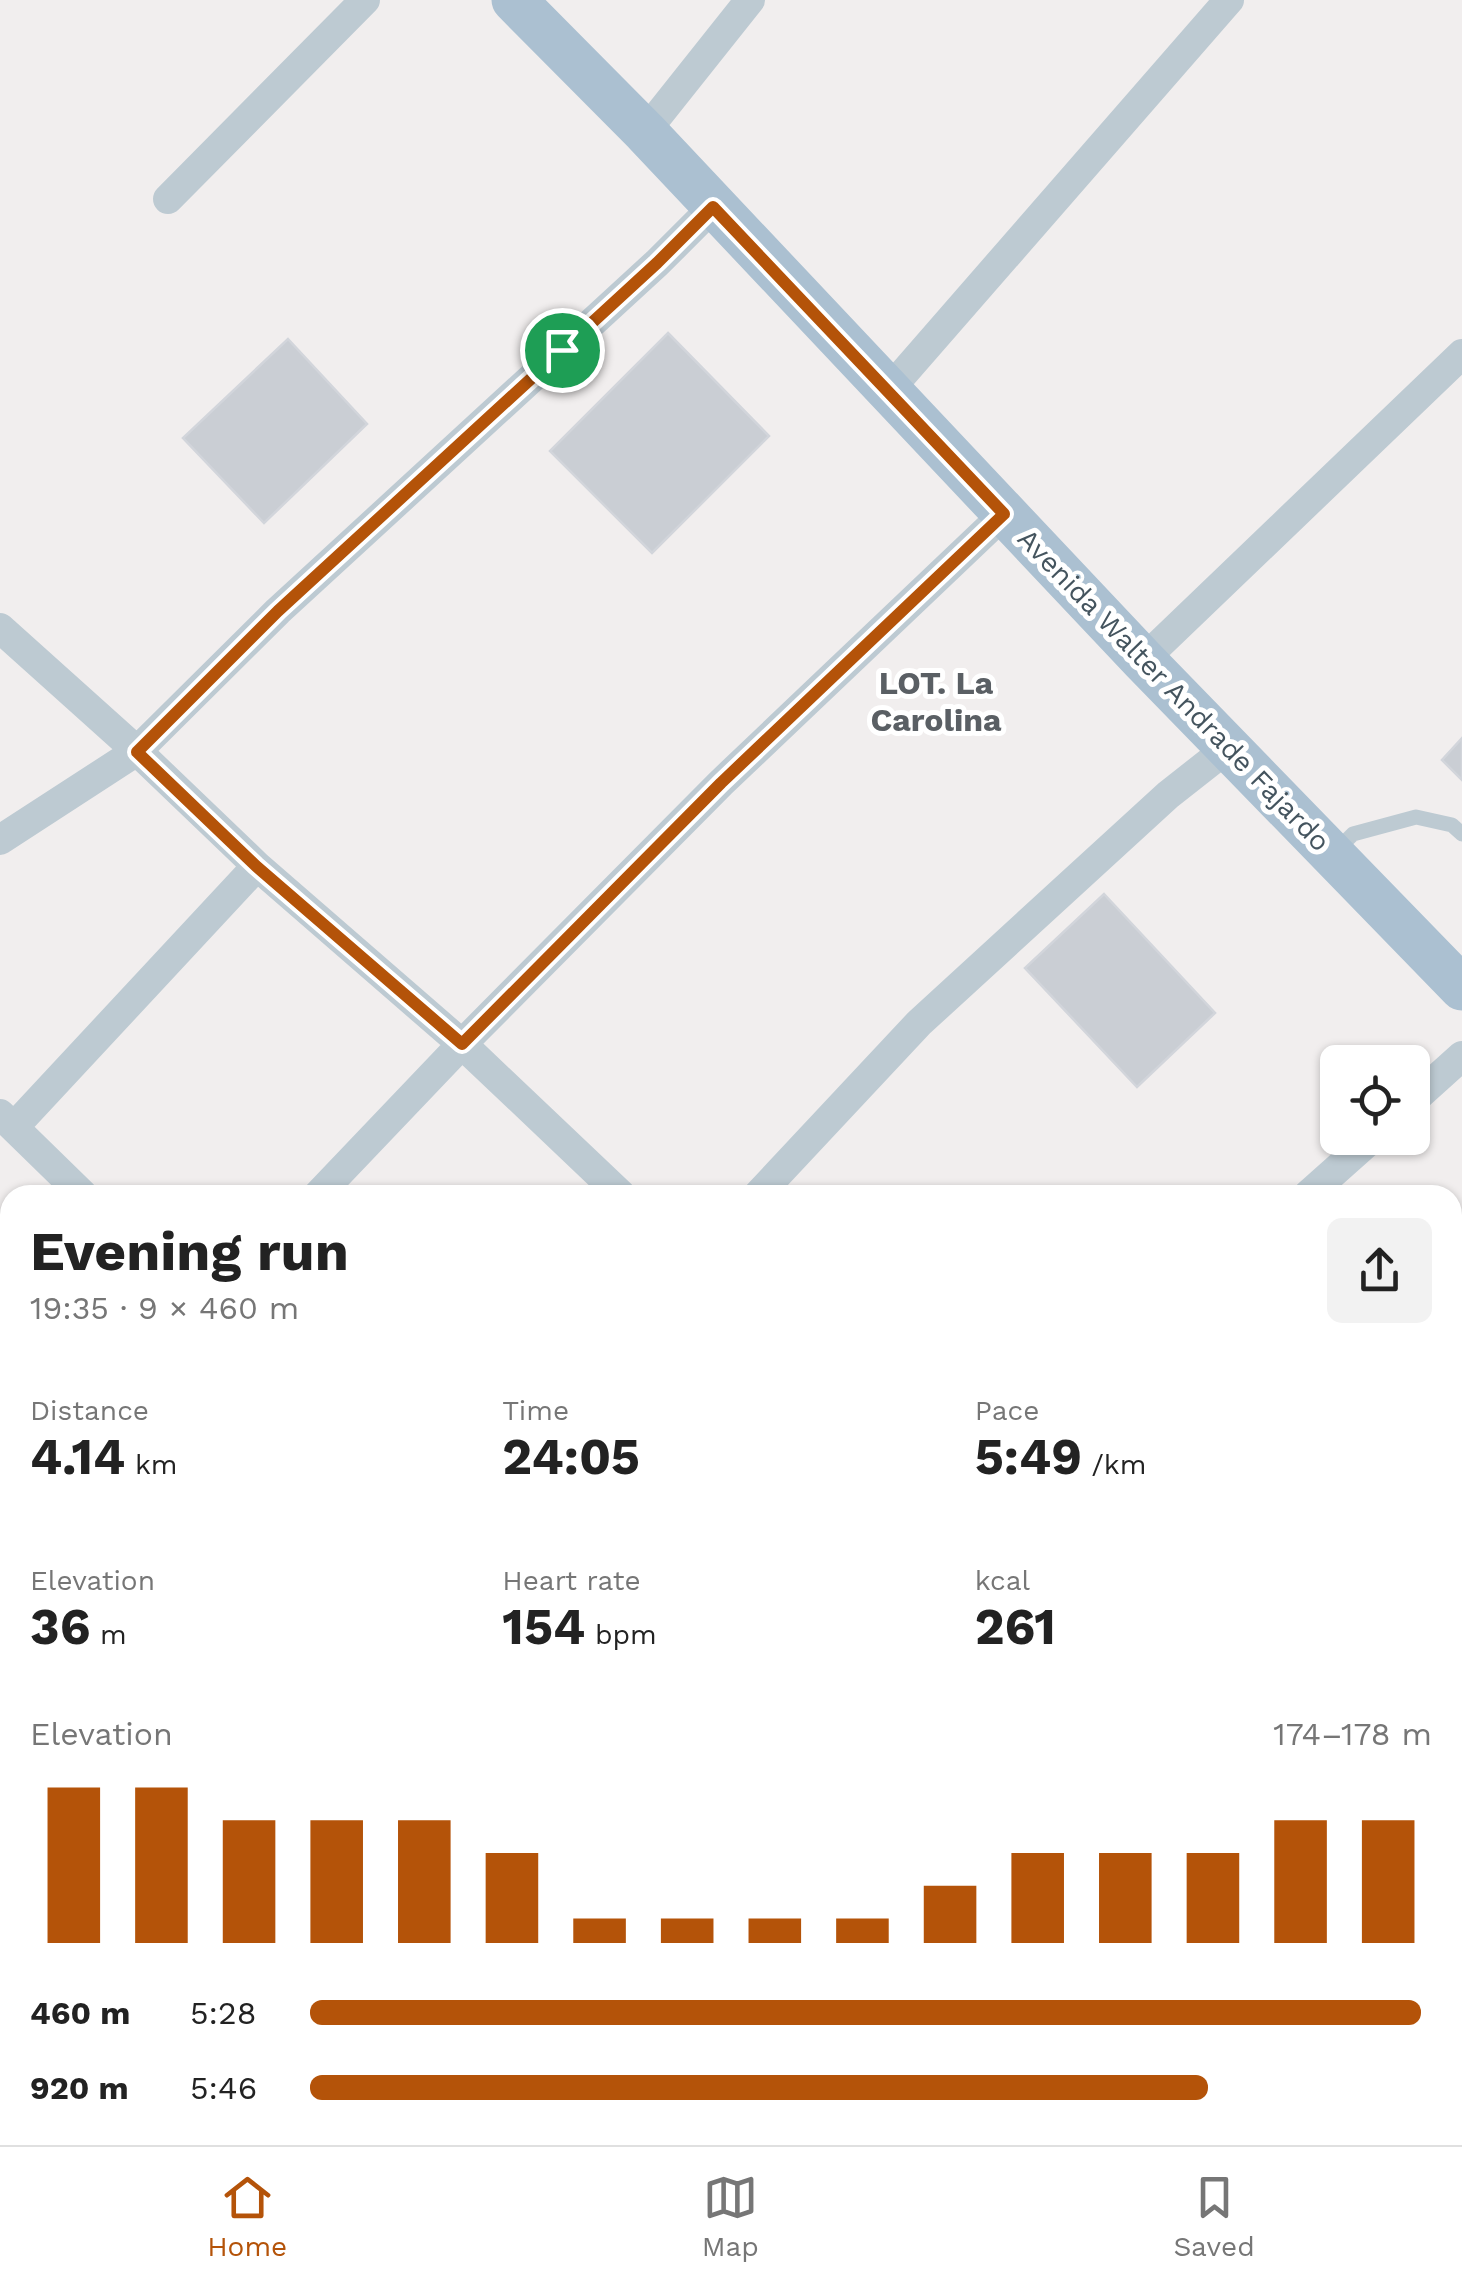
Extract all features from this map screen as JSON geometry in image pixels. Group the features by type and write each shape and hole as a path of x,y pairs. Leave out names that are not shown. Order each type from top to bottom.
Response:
{"main road":[{"name":"Avenida Walter Andrade Fajardo","path":"514,0 645,132 1143,660 1462,988"}],"street":[{"path":"168,198 365,0"},
{"path":"645,132 750,0"},
{"path":"889,390 1229,0"},
{"path":"0,840 137,752 278,611 713,207"},
{"path":"1143,660 1462,354"},
{"path":"328,1185 721,783 1004,514"},
{"path":"0,628 256,866 462,1044 610,1185"},
{"path":"767,1185 918,1023 1168,795 1230,747"},
{"path":"74,1185 7,1121 256,866"},
{"path":"1430,1084 1462,1056"},
{"path":"1319,1185 1353,1155"}],"lane":[{"path":"1333,854 1354,834 1416,817 1452,825 1462,834"}],"building":[{"path":"668,333 769,436 652,553 550,451"},
{"path":"288,339 367,424 264,523 183,438"},
{"path":"1462,738 1462,780 1442,760"},
{"path":"1104,894 1215,1013 1137,1087 1025,968"}],"district":[{"name":"LOT. La Carolina","path":"936,702"}],"route":[{"path":"713,207 1004,514 721,783 462,1044 256,866 137,752 278,611 562,350 713,207"}]}
